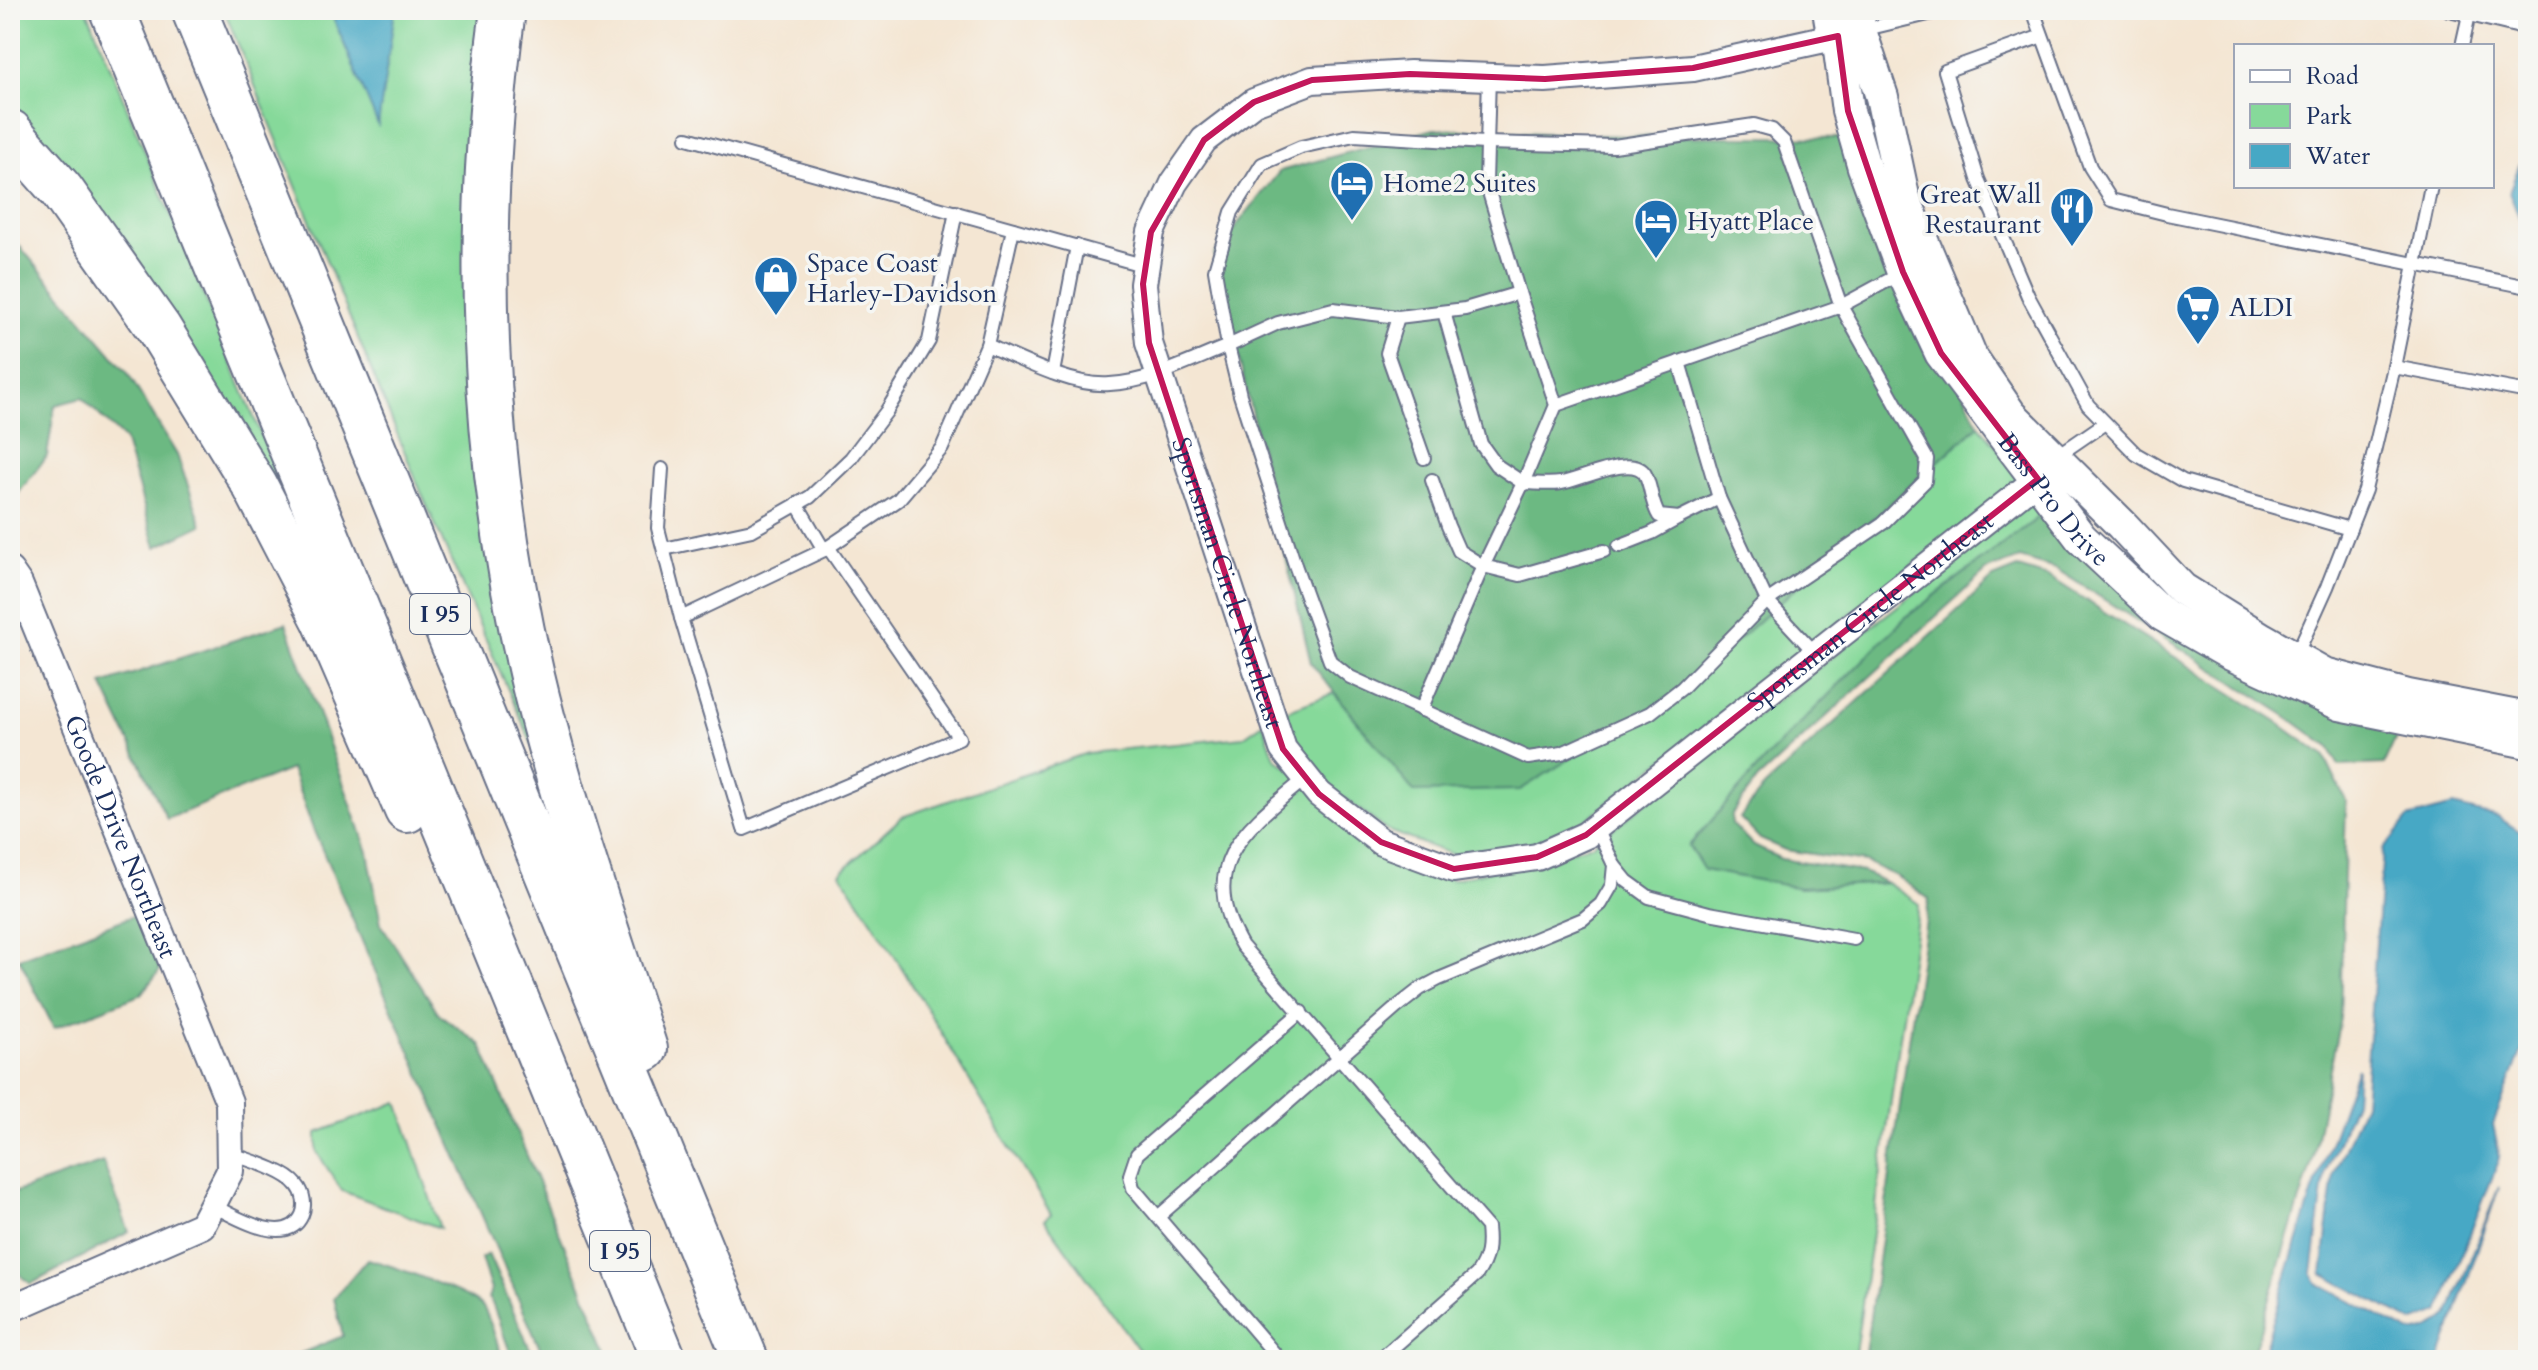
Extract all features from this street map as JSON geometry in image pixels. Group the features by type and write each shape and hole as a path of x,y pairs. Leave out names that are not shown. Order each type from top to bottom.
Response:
{"highway":[{"name":"I 95","path":"112,10 664,1360"},
{"name":"I 95","path":"194,10 746,1360"},
{"path":"503,10 493,84 484,225 489,385 505,539 531,670 558,778 660,1093 687,1218"},
{"path":"10,132 61,190 159,329 255,486 324,619 498,1020 575,1142"}],"street":[{"name":"Sportsman Circle Northeast","path":"1846,22 1693,68 1545,79 1410,74 1312,80 1254,102 1204,140 1174,183 1151,232 1143,284 1149,343 1283,749 1319,794 1381,842 1454,869 1537,857 1586,835 1817,655 2046,468"},
{"name":"Bass Pro Drive","path":"1846,22 1848,111 1864,167 1903,272 1941,353 1984,412 2046,468 2122,525 2182,589 2340,704 2528,742"},
{"name":"Bass Pro Drive","path":"1846,22 1882,97 1903,196 1971,357 2046,468"},
{"name":"Goode Drive Northeast","path":"10,571 19,584 229,1102 229,1153"},
{"name":"Bass Pro Drive","path":"2292,669 2528,719"},
{"path":"10,1309 202,1225 230,1171 229,1153"}],"lane":[{"path":"1846,22 1945,10"},
{"path":"2033,10 2090,167 2111,200 2156,212 2528,287"},
{"path":"2449,10 2470,12 2528,29"},
{"path":"2462,44 2470,12"},
{"path":"2042,36 1945,71 1978,179 2028,296 2088,405 2136,454 2183,481 2350,529"},
{"path":"1421,710 1556,405 1486,182 1489,76"},
{"path":"1754,125 1772,130 1784,142 1841,306 1927,459 1925,481 1883,523 1767,601 1682,688 1650,713 1562,753 1528,758 1350,677 1330,661 1276,509 1240,395 1215,270 1232,212 1262,164 1301,147 1354,135 1485,143 1614,146 1754,125"},
{"path":"687,138 1146,266"},
{"path":"2292,669 2365,490 2431,188"},
{"path":"664,549 752,530 810,497 851,458 886,412 929,341 956,212"},
{"path":"681,618 826,549 898,500 942,448 987,345 1013,229"},
{"path":"1053,373 1077,246"},
{"path":"1556,405 1841,306 1903,272"},
{"path":"987,345 1053,373 1109,385 1159,374 1278,323 1333,309 1398,317 1465,309 1519,293"},
{"path":"1444,312 1481,444 1496,465 1523,483 1562,483 1619,466 1637,467 1644,473 1652,505 1659,516 1679,518"},
{"path":"1398,317 1387,353 1424,458"},
{"path":"1679,362 1719,498 1767,601 1817,655"},
{"path":"2394,367 2528,392"},
{"path":"2046,468 2105,423"},
{"path":"662,469 658,528 681,618 744,829 959,738 797,504"},
{"path":"1432,480 1459,551 1483,566 1520,575 1604,551"},
{"path":"1619,546 1652,533 1719,498"},
{"path":"1306,778 1251,824 1238,841 1228,861 1223,886 1223,902 1229,924 1242,946 1487,1227 1489,1242 1487,1260 1477,1274 1379,1360"},
{"path":"1596,827 1614,865 1627,881 1649,897 1709,913 1854,939"},
{"path":"1158,1217 1420,989 1583,919 1601,904 1612,885 1614,865"},
{"path":"1280,1360 1133,1188 1130,1175 1137,1154 1301,1012"},
{"path":"212,1205 239,1220 265,1229 284,1230 298,1222 303,1212 304,1198 297,1185 280,1173 229,1153"}],"highlighted area":[{"path":"1838,36 1848,111 1903,272 1941,353 2038,479 1586,835 1537,857 1454,869 1381,842 1319,794 1283,749 1149,343 1143,284 1151,232 1204,140 1254,102 1312,80 1410,74 1545,79 1693,68"}],"green space":[{"path":"10,10 87,10 298,525 10,114"},
{"path":"224,10 330,10 378,124 395,10 495,10 482,120 544,771 423,497"},
{"path":"1434,129 1629,136 1844,138 1979,425 1682,689 1520,790 1414,792 1311,663 1214,254 1280,171"},
{"path":"10,235 127,372 177,455 202,525 156,547 124,439 82,398 55,405 47,456 10,504"},
{"path":"1979,425 2023,479 1581,824 1535,845 1456,856 1386,830 1326,784 1293,743 1283,712 1334,693 1415,792 1682,689"},
{"path":"2037,497 2047,511 1905,618 1689,845 1800,888 1887,883 1919,904 1854,1360 1146,1360 1045,1220 1051,1214 895,957 840,873 902,817 1087,753 1243,737 1263,723 1275,758 1451,880 1592,845"},
{"path":"2047,511 2157,626 2400,729 2384,764 2339,766 2329,747 2285,715 2056,569 2020,558 1987,570 1758,779 1732,814 1732,824 1754,846 1781,859 1863,872 1887,883 1800,888 1704,870 1689,846 1770,754 1905,618"},
{"path":"2018,568 2051,578 2280,724 2324,756 2346,801 2340,1018 2313,1158 2251,1360 1864,1360 1929,899 1896,876 1866,862 1785,850 1760,839 1740,818 1764,787 1993,578"},
{"path":"286,623 368,852 381,924 439,1014 481,1045 612,1360 545,1360 313,829 291,769 167,819 102,684"},
{"path":"136,915 160,970 140,995 54,1028 19,958"},
{"path":"398,1102 440,1228 342,1191 317,1152 317,1133"},
{"path":"103,1162 129,1232 31,1284 12,1268 10,1262 10,1194"},
{"path":"488,1254 535,1360 513,1360 488,1298 491,1290 481,1258"},
{"path":"367,1259 428,1280 475,1301 485,1311 503,1360 285,1360 343,1336 334,1298"}],"water":[{"path":"330,10 395,10 378,125"},
{"path":"2528,143 2528,239 2509,192"},
{"path":"2453,806 2498,817 2528,837 2528,1035 2493,1124 2500,1158 2439,1312 2413,1322 2322,1274 2334,1174 2364,1103 2383,850 2408,818"},
{"path":"2357,1068 2355,1101 2325,1173 2312,1273 2318,1284 2409,1332 2435,1326 2448,1316 2499,1187 2440,1360 2261,1360 2312,1194"}],"place":[{"name":"Home2 Suites","path":"1352,222"},
{"name":"Great Wall Restaurant","path":"2072,248"},
{"name":"Hyatt Place","path":"1656,260"},
{"name":"Space Coast Harley-Davidson","path":"776,317"},
{"name":"ALDI","path":"2198,346"}]}
